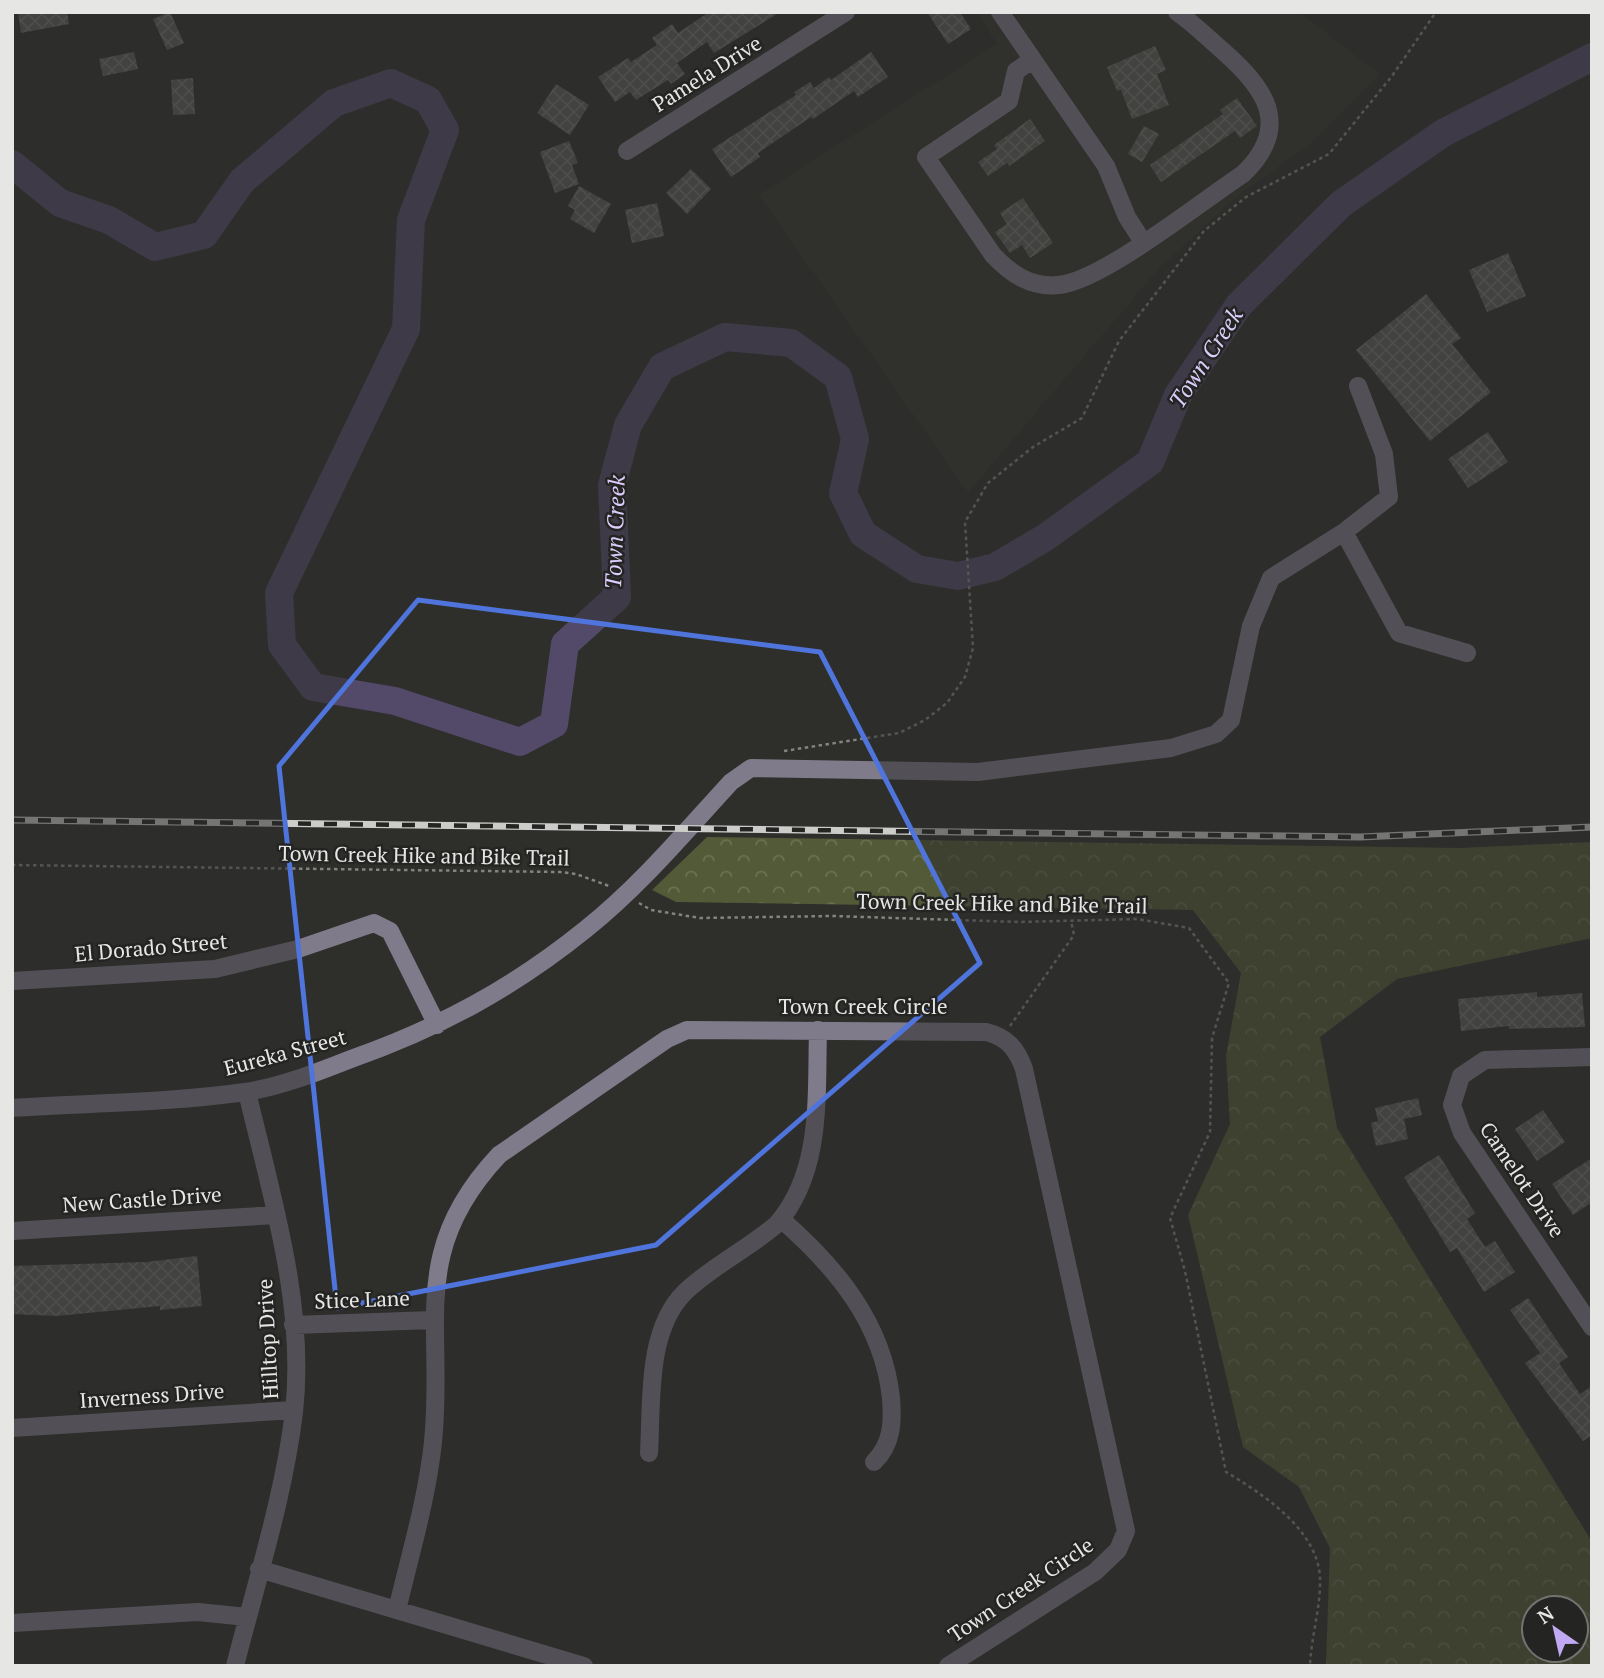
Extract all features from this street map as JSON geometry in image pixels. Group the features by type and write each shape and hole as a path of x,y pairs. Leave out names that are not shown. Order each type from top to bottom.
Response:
{"street":[{"name":"Pamela Drive","path":"627,151 846,12"},
{"path":"1000,12 1106,166 1127,217 1143,242"},
{"path":"1032,60 1016,71 1009,101 926,157 993,255 1019,279 1058,286 1099,271 1143,242 1243,174 1259,153 1269,125 1268,108 1255,81 1177,12"},
{"name":"Eureka Street","path":"12,1108 247,1091 327,1068 437,1026 587,929 624,895 731,782 751,768 978,772 1171,748 1216,734 1231,720 1251,626 1271,578 1344,532 1390,497 1384,454 1358,386"},
{"path":"1344,532 1399,633 1467,653"},
{"name":"El Dorado Street","path":"12,981 215,969 298,949 374,923 390,931 437,1026"},
{"name":"Town Creek Circle","path":"397,1610 433,1442 433,1320 437,1271 452,1220 479,1177 520,1138 677,1033 701,1029 973,1031 1002,1037 1013,1046 1024,1069 1126,1531 1118,1550 1095,1572 948,1666"},
{"path":"649,1453 655,1369 664,1325 672,1309 702,1278 762,1237 782,1219 802,1182 812,1145 818,1030"},
{"name":"Camelot Drive","path":"1592,1057 1485,1060 1461,1076 1452,1105 1462,1133 1592,1327"},
{"name":"Hilltop Drive","path":"235,1666 294,1410 293,1325 286,1260 247,1091"},
{"name":"New Castle Drive","path":"12,1231 275,1215"},
{"path":"782,1219 840,1278 877,1339 889,1382 892,1428 886,1449 874,1462"},
{"name":"Stice Lane","path":"293,1325 433,1320"},
{"name":"Inverness Drive","path":"12,1428 294,1410"},
{"path":"259,1569 584,1666"},
{"path":"12,1623 198,1612 247,1617"}],"path":[{"path":"773,752 899,733 925,720 947,703 965,677 973,648 965,522 988,483 1033,447 1082,418 1119,341 1204,231 1246,197 1329,154 1392,76 1436,12"},
{"name":"Town Creek Hike and Bike Trail","path":"12,865 560,873 607,885 651,910 700,918 833,916 1071,921 1137,919 1189,928 1229,983 1212,1038 1210,1132 1170,1218 1185,1270 1226,1472 1259,1492 1306,1535 1320,1577 1310,1666"},
{"path":"1002,1037 1074,935 1071,921"}],"highlighted area":[{"path":"418,600 820,652 980,963 656,1245 337,1308 279,766"}],"shaded area":[{"path":"977,12 1299,12 1379,74 1312,143 1242,192 1161,266 968,492 759,195 997,44"}],"green space":[{"path":"707,837 1460,848 1592,842 1592,938 1397,979 1320,1037 1337,1128 1592,1542 1592,1666 1326,1666 1330,1548 1299,1487 1243,1447 1188,1215 1230,1124 1226,1056 1241,973 1193,910 676,902 652,890"}],"building":[{"path":"18,12 67,12 69,24 21,33"},
{"path":"170,12 184,43 167,50 153,19"},
{"path":"709,12 780,12 714,53 707,42 677,63 685,74 671,84 668,80 636,100 630,92 615,102 598,77 628,58 631,62 657,45 652,38 672,24 678,33"},
{"path":"927,12 960,12 971,29 948,44"},
{"path":"1155,46 1166,70 1157,74 1169,105 1132,119 1121,90 1117,91 1107,67"},
{"path":"134,52 138,69 103,76 99,59"},
{"path":"871,52 888,77 858,97 854,91 813,119 811,117 758,153 760,157 731,177 712,149 796,95 794,92 810,82 814,88 829,77 831,80"},
{"path":"193,78 195,114 173,115 171,80"},
{"path":"556,84 589,105 570,135 537,113"},
{"path":"1237,98 1257,126 1240,138 1235,131 1161,182 1150,165 1223,114 1220,110"},
{"path":"1030,119 1045,141 1009,166 1007,163 988,176 978,162 997,149 994,145"},
{"path":"1144,126 1159,134 1142,162 1128,154"},
{"path":"569,141 578,163 572,165 579,184 555,193 540,152"},
{"path":"691,169 711,189 687,214 666,193"},
{"path":"579,186 611,204 594,233 570,219 575,210 568,206"},
{"path":"1023,198 1053,243 1030,258 1022,245 1010,253 995,232 1007,224 1000,213"},
{"path":"657,203 664,236 632,243 625,210"},
{"path":"1508,253 1526,296 1487,312 1469,270"},
{"path":"1426,294 1461,338 1452,344 1491,392 1430,441 1356,350"},
{"path":"1488,432 1508,462 1468,488 1448,459"},
{"path":"1537,992 1537,997 1582,993 1585,1027 1509,1029 1509,1026 1461,1031 1458,999"},
{"path":"1418,1098 1422,1115 1404,1119 1408,1139 1376,1146 1371,1123 1378,1121 1375,1108"},
{"path":"1543,1110 1565,1142 1537,1161 1515,1129"},
{"path":"1439,1155 1475,1213 1467,1219 1485,1247 1495,1241 1515,1272 1484,1292 1457,1248 1450,1252 1404,1177"},
{"path":"1592,1158 1592,1202 1573,1215 1552,1184"},
{"path":"197,1256 202,1306 160,1310 160,1306 57,1316 12,1314 12,1266 146,1262"},
{"path":"1528,1298 1568,1357 1559,1363 1580,1394 1592,1386 1592,1435 1583,1441 1525,1363 1540,1353 1510,1310"}],"waterway":[{"name":"Town Creek","path":"12,164 60,203 109,220 155,247 204,235 242,181 334,103 391,83 428,100 445,130 411,220 406,329 279,593 282,645 313,687 395,701 520,742 554,724 565,644 617,597 612,485 628,425 662,367 725,337 791,343 838,377 855,439 843,493 863,534 917,569 958,576 995,567 1046,537 1150,462 1178,395 1239,305 1341,204 1443,133 1592,57"}],"railway":[{"path":"12,820 1360,837 1592,827"}]}
